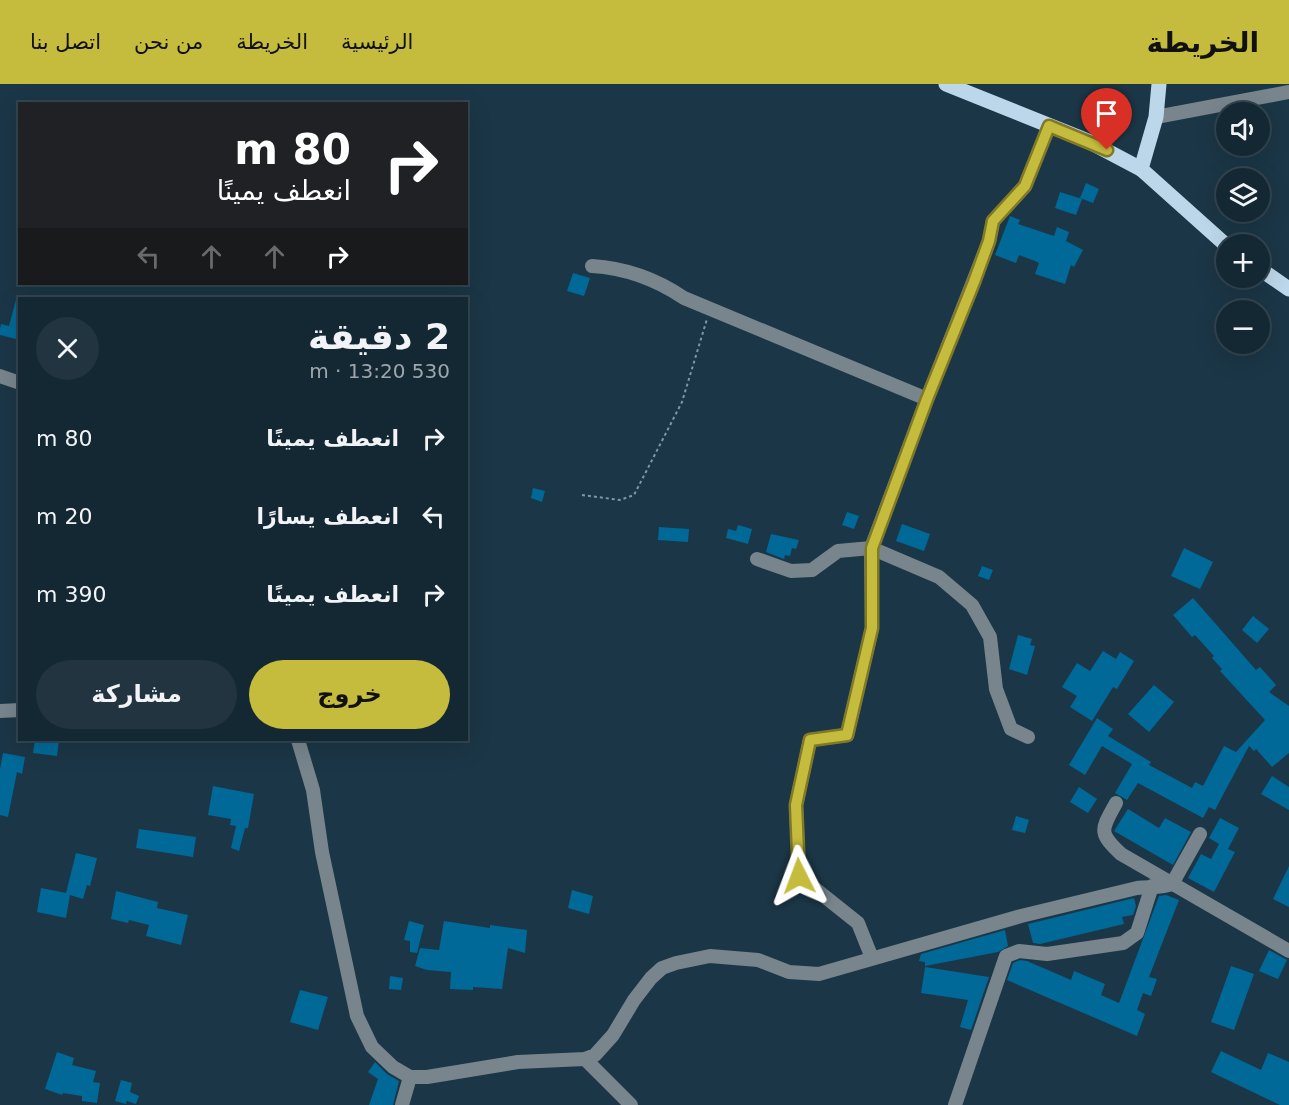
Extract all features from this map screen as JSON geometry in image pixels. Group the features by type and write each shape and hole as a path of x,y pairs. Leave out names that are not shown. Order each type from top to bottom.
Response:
{"main road":[{"path":"946,84 1113,153 1141,169 1216,236"},
{"path":"1141,169 1156,117 1159,84"},
{"path":"1270,276 1289,289"}],"street":[{"path":"1156,117 1289,92"},
{"path":"872,958 858,923 799,876 796,805 810,740 847,735 872,628 872,548 989,241 993,221 1025,186 1049,126"},
{"path":"592,266 614,267 629,271 669,287 684,297 927,399"},
{"path":"0,376 18,382"},
{"path":"757,559 791,571 812,570 838,551 872,548 939,577 972,605 990,636 996,689 1011,729 1029,738"},
{"path":"0,711 18,710"},
{"path":"298,741 313,790 322,852 357,1016 372,1047 393,1067 410,1077 427,1077 518,1062 585,1059 595,1055 613,1035 634,1000 651,978 662,968 676,963 710,956 758,960 789,972 819,974 1021,916 1152,886 1163,888 1172,884 1200,834"},
{"path":"1116,803 1104,825 1105,836 1121,854 1289,951"},
{"path":"955,1105 1006,956 1019,951 1047,954 1123,943 1137,933 1152,886"},
{"path":"585,1059 631,1105"},
{"path":"402,1105 410,1077"}],"path":[{"path":"582,495 620,500 634,495 682,402 711,308"}],"building":[{"path":"1086,183 1099,189 1093,203 1080,198"},
{"path":"1060,192 1082,199 1076,215 1055,208"},
{"path":"1010,216 1020,220 1018,224 1054,236 1057,227 1069,232 1066,241 1083,250 1074,267 1071,265 1065,284 1035,274 1039,263 1035,261 1019,255 1016,263 995,255"},
{"path":"573,273 590,278 584,296 567,291"},
{"path":"17,296 20,296 18,297 16,339 0,335 1,324 9,326"},
{"path":"533,488 545,491 542,502 531,498"},
{"path":"847,512 859,516 854,529 842,525"},
{"path":"902,524 930,534 924,551 896,541"},
{"path":"738,525 752,529 748,544 726,538 728,529 736,531"},
{"path":"659,527 689,529 688,542 658,540"},
{"path":"771,534 799,540 796,549 792,548 790,556 785,555 784,559 766,552"},
{"path":"1184,548 1213,562 1200,589 1171,576"},
{"path":"982,566 993,570 989,580 978,576"},
{"path":"1193,598 1256,670 1260,667 1276,685 1269,692 1289,706 1289,753 1272,767 1256,749 1254,751 1249,746 1215,810 1209,807 1203,818 1138,783 1127,800 1115,793 1132,764 1102,746 1085,775 1069,765 1097,718 1113,729 1108,736 1151,762 1149,765 1192,788 1195,782 1203,786 1224,746 1236,752 1265,720 1220,671 1222,669 1212,658 1214,656 1195,635 1192,637 1173,615"},
{"path":"1253,616 1269,629 1257,643 1242,630"},
{"path":"1018,635 1032,639 1030,645 1035,646 1027,675 1009,669"},
{"path":"1103,651 1116,659 1120,652 1134,661 1117,689 1113,687 1092,721 1070,707 1077,696 1062,687 1077,663 1090,671"},
{"path":"1154,685 1174,702 1149,732 1128,714"},
{"path":"35,741 59,741 57,756 33,753"},
{"path":"3,753 25,757 22,774 17,772 8,817 0,815 0,769"},
{"path":"1272,776 1289,787 1289,810 1261,794"},
{"path":"213,786 254,794 248,828 245,828 239,851 231,848 236,826 230,825 231,819 208,815"},
{"path":"1079,787 1097,799 1088,813 1070,802"},
{"path":"1128,809 1159,828 1165,818 1191,832 1173,865 1114,831"},
{"path":"1016,816 1029,820 1025,833 1012,830"},
{"path":"1220,818 1239,828 1228,849 1235,852 1214,892 1188,878 1201,854 1211,859 1219,844 1209,838"},
{"path":"139,829 196,837 193,857 136,848"},
{"path":"76,853 97,858 90,886 87,885 83,899 70,895 66,918 37,912 41,888 66,893"},
{"path":"1289,866 1289,907 1273,899"},
{"path":"572,890 593,896 589,914 568,908"},
{"path":"116,891 158,902 157,908 188,915 181,945 146,936 149,925 129,920 128,923 111,919"},
{"path":"1166,895 1179,900 1149,977 1157,979 1151,996 1143,993 1137,1010 1145,1014 1137,1036 1007,980 1013,963 1020,960 1027,961 1071,980 1074,971 1105,984 1101,995 1119,1003 1159,896"},
{"path":"1134,898 1136,906 1133,915 1122,917 1124,924 1040,944 1033,943 1028,924"},
{"path":"409,921 424,925 417,953 410,952 410,941 404,940"},
{"path":"444,921 490,928 490,925 527,930 525,953 508,948 502,989 473,987 473,990 450,989 451,972 427,970 415,966 420,948 439,950"},
{"path":"1005,930 1008,946 998,952 925,966 925,962 919,961 921,954"},
{"path":"1269,950 1287,960 1278,979 1259,971"},
{"path":"1231,966 1254,974 1234,1030 1211,1022"},
{"path":"925,967 989,977 971,1030 960,1027 968,1000 921,993"},
{"path":"390,976 403,978 401,990 389,989"},
{"path":"300,990 328,997 318,1030 290,1022"},
{"path":"1221,1051 1261,1070 1268,1053 1289,1062 1289,1105 1280,1105 1211,1072"},
{"path":"57,1052 74,1058 72,1065 96,1071 93,1082 100,1083 97,1103 82,1101 82,1096 63,1093 62,1095 45,1089"},
{"path":"375,1062 387,1074 399,1081 393,1105 369,1105 378,1079 368,1072"},
{"path":"121,1080 132,1083 130,1092 139,1096 136,1104 115,1101"}],"route":[{"path":"799,876 796,805 810,740 847,735 872,628 872,548 927,399 974,282 989,241 993,221 1025,186 1049,126 1107,150"}]}
